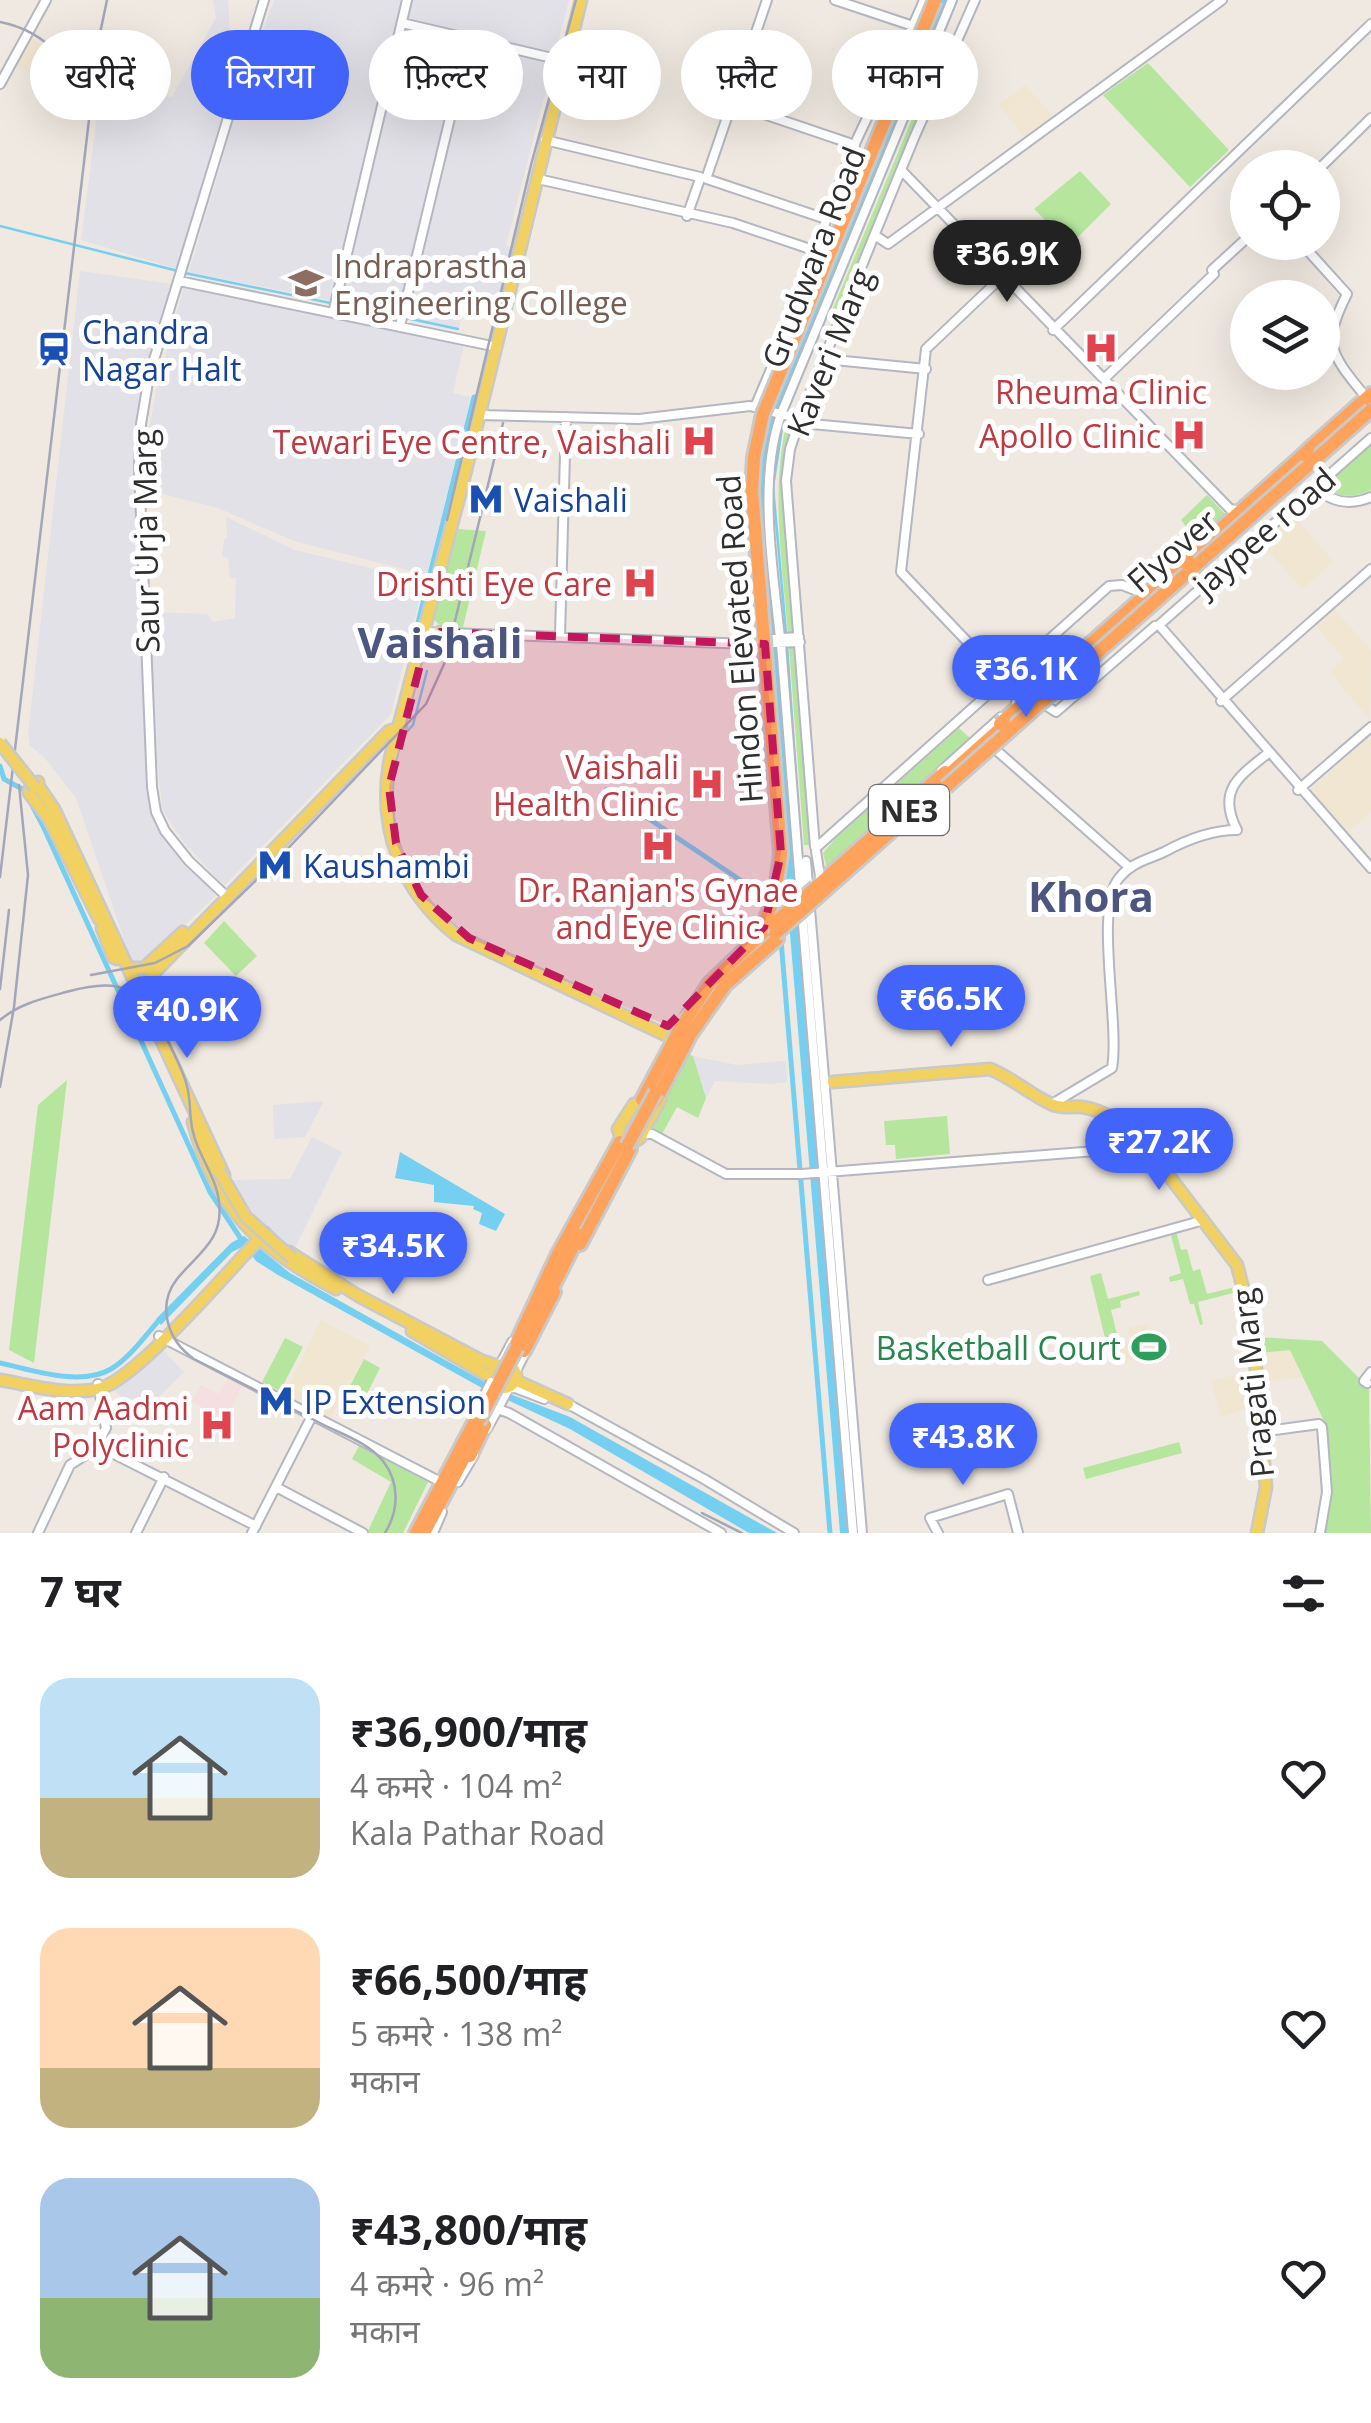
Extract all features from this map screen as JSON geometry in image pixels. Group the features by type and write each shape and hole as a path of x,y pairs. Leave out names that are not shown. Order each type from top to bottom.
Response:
{"highway":[{"name":"Hindon Elevated Road","path":"729,978 752,950 775,934 783,888 782,812 755,491 757,457 766,416 937,0"},
{"name":"Hindon Elevated Road","path":"775,934 781,846 752,491 758,435 800,322 937,0"},
{"path":"823,887 1370,401"},
{"name":"Flyover","path":"882,836 922,812 939,786 1370,401"},
{"path":"1005,726 1139,598 1310,456"},
{"name":"NE3","path":"424,1531 654,1091 724,980 939,786"},
{"path":"823,887 882,836 912,799 939,786"},
{"path":"519,1348 565,1273 580,1216 684,1020 775,934"},
{"path":"519,1348 548,1274 596,1215 690,1035 729,978"},
{"path":"546,1296 575,1243"},
{"path":"424,1531 425,1510 439,1482 480,1423"},
{"path":"424,1531 442,1512 480,1423"}],"main road":[{"path":"574,30 582,0"},
{"path":"497,346 582,0"},
{"path":"553,120 430,630 394,744 386,786 393,839 418,890 459,931 684,1040"},
{"path":"393,839 390,786 399,726 430,630"},
{"path":"128,968 152,968 174,952 377,740 399,726"},
{"path":"377,740 390,738 394,744"},
{"path":"0,741 54,809 83,873"},
{"path":"97,915 83,873 56,800 40,781 30,788 30,793 49,818 83,873 114,928 128,968 240,1210 289,1258"},
{"path":"36,785 200,1140 238,1212 289,1258 494,1373 500,1388 513,1381"},
{"path":"72,859 83,873"},
{"path":"174,952 170,948 189,928 252,871"},
{"path":"143,999 144,984 152,968 189,928"},
{"path":"655,1026 680,1021 713,975 736,953 752,950"},
{"path":"575,1243 590,1231 644,1130 684,1040 729,978"},
{"path":"580,1216 615,1147 627,1110 664,1052 655,1026"},
{"path":"832,1082 990,1069 1020,1083 1051,1105"},
{"path":"618,1129 622,1140 631,1144 644,1130 646,1106 634,1104"},
{"name":"Pragati Marg","path":"1051,1105 1106,1114 1131,1130 1232,1255 1249,1306 1262,1488 1255,1533"},
{"path":"192,1122 214,1178 261,1238 298,1268 347,1291"},
{"path":"213,1157 245,1219"},
{"path":"0,1378 98,1389 119,1381 261,1238"},
{"path":"98,1389 164,1338"},
{"path":"494,1373 510,1366 513,1381"},
{"path":"513,1381 564,1403"}],"street":[{"path":"0,82 46,0"},
{"name":"Saur Urja Marg","path":"225,894 191,862 156,812 141,424 150,376 266,0"},
{"path":"334,306 407,0"},
{"path":"754,30 765,0"},
{"path":"835,0 914,24"},
{"path":"848,0 914,24"},
{"name":"Grudwara Road","path":"759,409 813,251 855,145 924,0"},
{"path":"823,887 768,476 771,446 952,0"},
{"name":"Kaveri Marg","path":"793,545 790,470 800,421 852,296 882,238 903,173 976,0"},
{"path":"882,238 936,206 1219,0"},
{"path":"402,22 434,30"},
{"path":"1056,330 1371,26"},
{"path":"402,321 450,120"},
{"path":"689,215 723,120"},
{"path":"782,120 855,145"},
{"path":"1340,150 1371,120"},
{"path":"549,142 703,178 826,219"},
{"path":"903,173 1231,514"},
{"path":"538,180 745,226 813,251"},
{"path":"1103,379 1230,256"},
{"path":"1317,260 1347,294 1335,317 1332,342 1342,368 1370,401"},
{"path":"182,275 402,321 497,346"},
{"path":"1004,277 928,347 902,575 1006,680 1017,694 1016,704"},
{"path":"827,358 925,368"},
{"path":"481,416 620,420 759,409 800,421 918,433"},
{"path":"559,634 565,418"},
{"path":"1147,615 1156,622 1371,436"},
{"path":"912,799 1005,726 1051,709 1147,615 1231,514 1310,456"},
{"name":"jaypee road","path":"1277,518 1348,456"},
{"path":"1316,486 1338,498 1371,495"},
{"path":"793,545 788,640 853,1533"},
{"path":"793,545 817,849"},
{"path":"922,812 994,749 1023,693 1139,598 1189,564"},
{"path":"1223,702 1371,572"},
{"path":"802,861 1111,586 1122,585 1139,598"},
{"name":"jaypee road","path":"1051,709 1075,693 1181,601"},
{"path":"1147,615 1371,870"},
{"path":"430,630 788,640"},
{"path":"1006,680 1023,693"},
{"path":"817,849 1006,680"},
{"path":"1223,702 1300,790"},
{"path":"1300,790 1371,729"},
{"path":"994,749 1130,868"},
{"path":"1051,1105 1112,1068 1110,901 1116,882 1140,860 1214,832 1237,830 1230,813 1231,791 1266,754"},
{"path":"644,1130 720,1173 801,1172 1143,1145"},
{"path":"827,1170 862,1533"},
{"path":"988,1278 1202,1220"},
{"path":"455,1485 513,1381 565,1273"},
{"path":"164,1338 439,1482 548,1274"},
{"path":"36,1533 68,1464 97,1444 103,1428 98,1389"},
{"path":"483,1399 500,1404 721,1533"},
{"path":"564,1403 794,1533"},
{"path":"97,1444 254,1529 314,1414"},
{"path":"1259,1432 1322,1427 1327,1492 1320,1533"},
{"path":"136,1533 164,1478"},
{"path":"276,1486 362,1533"},
{"path":"938,1533 930,1518 1008,1494 1018,1533"}],"highlighted area":[{"path":"440,632 765,644 781,854 764,927 668,1026 469,938 421,895 396,843 389,787 426,641"}],"shaded area":[{"path":"213,0 228,0 230,30 209,30 216,18"},
{"path":"274,0 404,0 397,30 369,30 369,120 376,120 334,301 189,272 234,120 349,120 349,30 263,30"},
{"path":"410,0 569,0 561,30 543,30 543,102 506,246 514,248 498,318 478,313 479,302 466,299 459,328 338,302 381,120 523,120 523,30 403,30"},
{"path":"29,36 30,73 12,66"},
{"path":"191,63 191,120 220,120 177,269 81,240 96,120 171,120 172,97"},
{"path":"1025,85 1052,115 1024,137 999,105"},
{"path":"80,271 173,284 143,395 137,446 146,780 151,811 162,833 217,894 143,966 133,966 76,798 44,757 30,746 28,733"},
{"path":"184,285 464,344 453,393 471,397 427,575 294,541 218,508 146,490 147,443 156,390"},
{"path":"1290,511 1334,562 1302,589 1258,539"},
{"path":"226,517 295,550 424,581 391,714 224,886 185,844 163,811 155,747 149,612 208,614 213,622 235,618 236,578 230,578 228,558 222,556 227,538"},
{"path":"1334,609 1371,650 1370,720 1330,672 1344,659 1315,625"},
{"path":"1371,736 1371,811 1345,835 1307,792"},
{"path":"693,1056 737,1065 786,1061 787,1082 715,1081 706,1098"},
{"path":"324,1101 305,1137 274,1139 273,1105"},
{"path":"312,1137 342,1152 294,1250 258,1221 232,1180 290,1179"},
{"path":"321,1320 370,1346 331,1418 285,1394"},
{"path":"1148,1323 1155,1354 1114,1365 1110,1346 1131,1341 1128,1328"},
{"path":"162,1349 184,1372 140,1416 113,1389 129,1380"},
{"path":"1290,1349 1303,1377 1261,1382 1258,1353"},
{"path":"1247,1372 1251,1407 1221,1417 1211,1381"},
{"path":"228,1379 242,1386 225,1419 192,1402 201,1385 218,1394"}],"green space":[{"path":"1148,63 1229,150 1190,187 1103,95"},
{"path":"912,120 921,120 892,191 887,190 883,198 888,202 839,316 831,313"},
{"path":"1080,171 1111,204 1070,245 1034,209"},
{"path":"1039,221 1055,237 1012,277 996,261"},
{"path":"787,421 795,423 787,450 797,634 788,635 779,501"},
{"path":"1371,440 1371,490 1345,496 1320,484"},
{"path":"1207,495 1225,514 1197,541 1181,520"},
{"path":"458,529 486,531 463,627 441,626 433,619"},
{"path":"795,645 812,845 804,845 789,647"},
{"path":"959,728 972,740 827,869 823,853 836,838"},
{"path":"224,921 257,956 236,976 204,943"},
{"path":"688,1054 693,1056 706,1098 698,1118 677,1107 662,1134 650,1125"},
{"path":"67,1080 34,1363 9,1350 38,1105"},
{"path":"947,1116 950,1154 896,1159 895,1145 886,1145 884,1121"},
{"path":"1176,1231 1181,1250 1187,1249 1193,1271 1200,1269 1207,1294 1235,1287 1237,1292 1198,1302 1203,1324 1200,1325 1183,1279 1170,1282 1169,1277 1181,1273 1170,1232"},
{"path":"1101,1273 1108,1299 1139,1291 1140,1295 1120,1301 1121,1307 1111,1310 1119,1343 1085,1352 1084,1348 1106,1342 1090,1276"},
{"path":"1257,1337 1322,1341 1369,1388 1371,1533 1322,1533 1329,1475 1325,1423 1290,1350 1258,1353"},
{"path":"285,1338 303,1347 280,1391 262,1382"},
{"path":"364,1359 380,1368 355,1417 339,1407"},
{"path":"1179,1442 1182,1453 1086,1479 1083,1468"},
{"path":"359,1446 428,1482 403,1533 367,1533 391,1482 352,1459"}],"water":[{"path":"938,0 951,0 938,30 926,30"},
{"path":"888,120 901,120 776,420 766,477 851,1533 840,1533 754,502 763,420"},
{"path":"400,1152 505,1214 496,1231 479,1224 482,1213 474,1206 434,1202 434,1185 395,1178"},
{"path":"244,1236 290,1273 497,1389 570,1417 777,1533 749,1533 570,1429 488,1391 482,1392 482,1388 278,1275 256,1261 244,1246 232,1252 161,1325 156,1319 231,1243"},
{"path":"970,1421 994,1454 988,1456 990,1465 959,1473 946,1457"}],"waterway":[{"path":"786,633 773,487 783,421 957,0"},
{"path":"0,226 178,271"},
{"path":"185,273 398,317"},
{"path":"406,318 458,329"},
{"path":"412,647 474,397"},
{"path":"787,646 804,892"},
{"path":"402,737 413,725 427,671"},
{"path":"0,766 4,779 24,790 43,826 210,1192 241,1239"},
{"path":"606,790 773,902 777,920"},
{"path":"806,915 818,1051"},
{"path":"781,940 830,1533"},
{"path":"835,1259 858,1533"},
{"path":"0,1363 71,1377 99,1374 125,1358 162,1317"}],"tunnel":[{"path":"492,1369 517,1381"}],"railway":[{"path":"0,877 98,43 107,0"},
{"path":"447,520 531,165 576,0"},
{"path":"0,22 30,33"},
{"path":"91,975 155,963 188,946 274,863 426,704 445,662 503,423"},
{"path":"0,1087 14,1007 28,875 19,785"},
{"path":"0,989 9,910"},
{"path":"0,1020 42,999 89,987 118,987 129,991 148,1008 183,1073 193,1132 219,1203 213,1237 177,1279 167,1300 172,1333 194,1359 355,1440 377,1455 389,1469 395,1487 395,1506 385,1533"},
{"path":"702,1513 742,1533"}],"place":[{"name":"Indraprastha Engineering College","path":"306,283"},
{"name":"Rheuma Clinic","path":"1101,348"},
{"name":"Chandra Nagar Halt","path":"54,349"},
{"name":"Apollo Clinic","path":"1189,435"},
{"name":"Tewari Eye Centre, Vaishali","path":"699,441"},
{"name":"Vaishali","path":"486,499"},
{"name":"Drishti Eye Care","path":"640,583"},
{"name":"Vaishali Health Clinic","path":"707,784"},
{"name":"Dr. Ranjan's Gynae and Eye Clinic","path":"658,846"},
{"name":"Kaushambi","path":"275,865"},
{"name":"Basketball Court","path":"1149,1347"},
{"name":"IP Extension","path":"276,1401"},
{"name":"Aam Aadmi Polyclinic","path":"217,1425"}],"district":[{"name":"Vaishali","path":"440,641"},
{"name":"Khora","path":"1091,895"}]}
